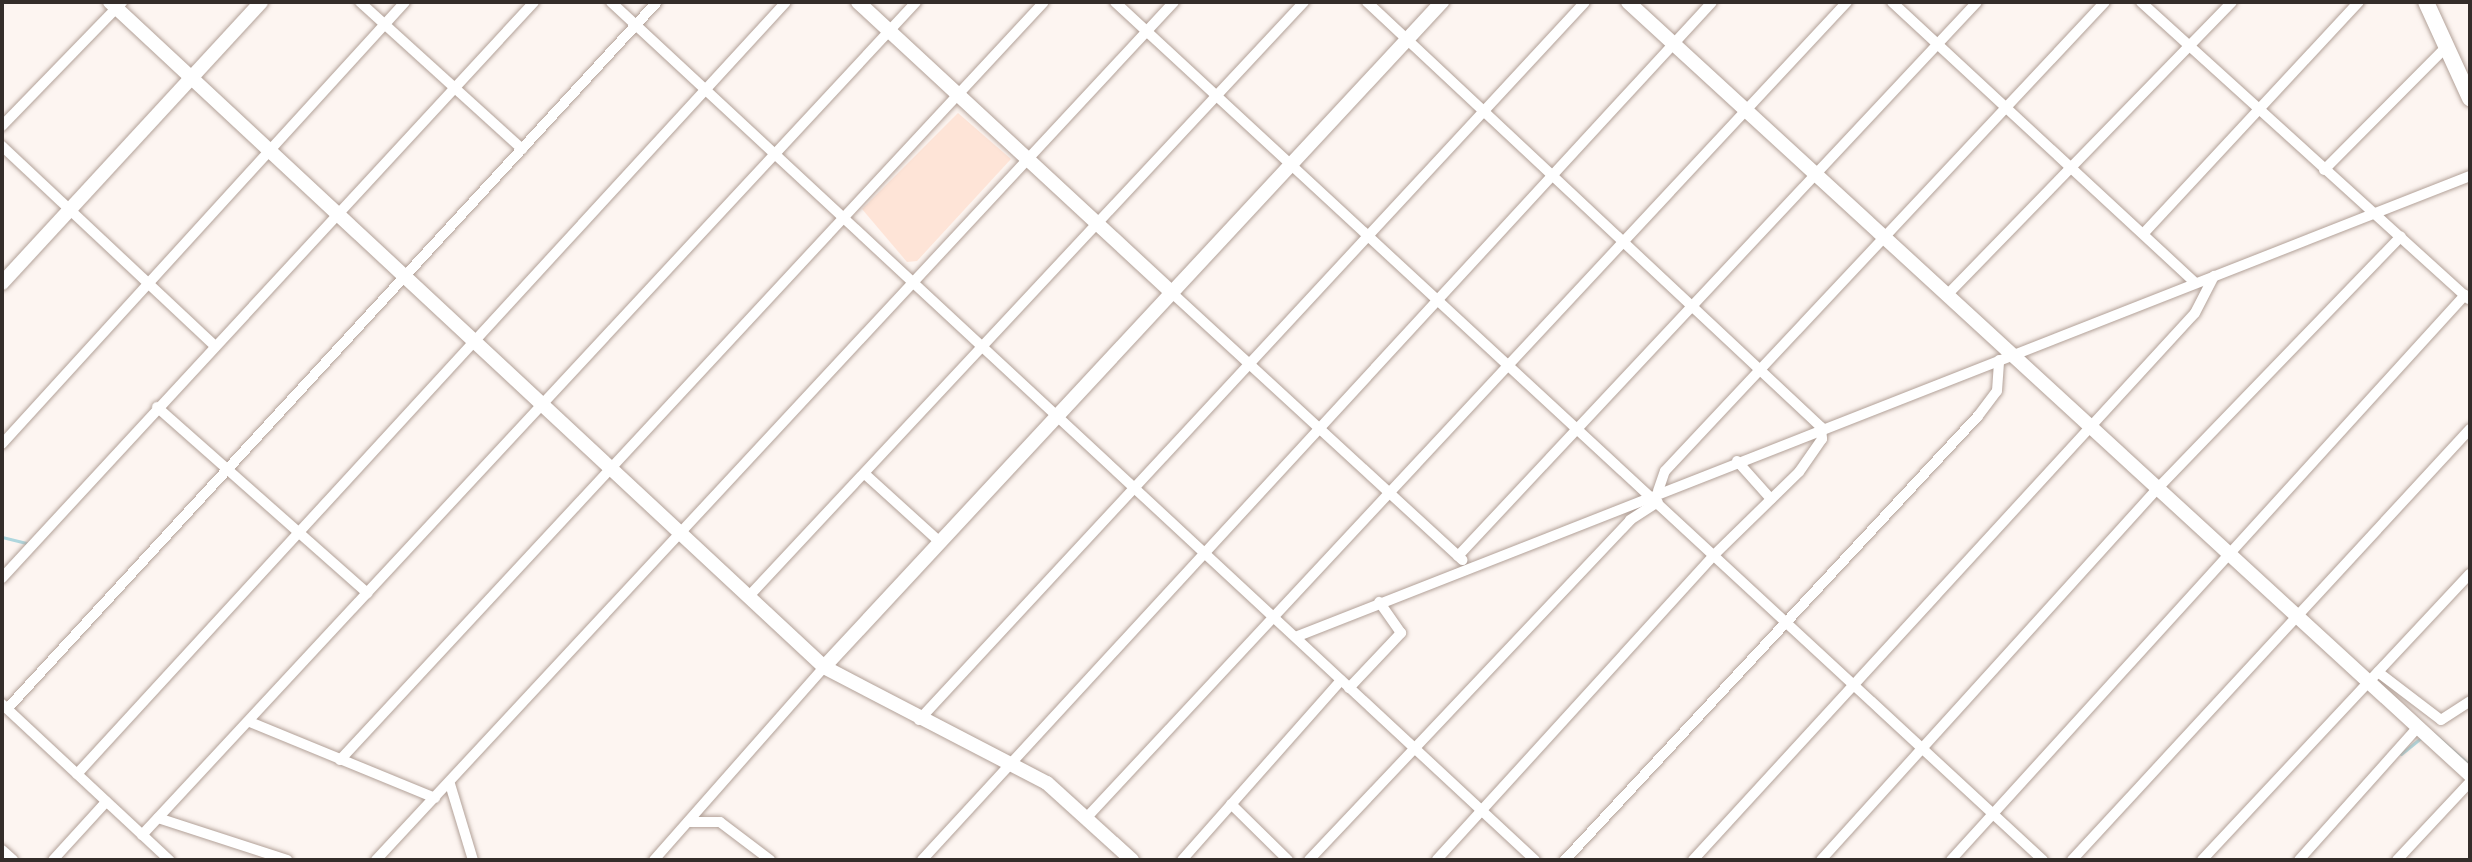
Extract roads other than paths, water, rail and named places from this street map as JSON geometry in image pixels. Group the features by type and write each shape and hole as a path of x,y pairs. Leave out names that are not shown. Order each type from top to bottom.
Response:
{"main road":[{"path":"2426,2 2470,98"}],"street":[{"path":"2,283 261,2"},
{"path":"360,2 522,149"},
{"path":"2,444 405,2"},
{"path":"2,578 213,344 344,216 534,2"},
{"path":"611,2 1056,416 1298,636 1345,684 1535,860"},
{"path":"169,860 5,707 408,276 657,2"},
{"path":"77,774 786,2"},
{"path":"858,2 1247,363 1395,494 1462,560"},
{"path":"142,835 916,2"},
{"path":"340,760 1044,2"},
{"path":"1115,2 1369,235 1508,369 1656,496 1921,750 2043,860"},
{"path":"376,860 450,784 1024,156 1174,2"},
{"path":"750,595 984,348 1215,93 1304,2"},
{"path":"1367,2 1765,370 1821,427"},
{"path":"654,860 824,667 1290,162 1442,2"},
{"path":"919,720 1585,2"},
{"path":"1628,2 1748,109 1814,179 1948,294 2006,357 2091,428 2226,554 2297,614 2374,676 2441,720 2470,701"},
{"path":"922,860 1433,297 1712,2"},
{"path":"1089,815 1395,494 1847,2"},
{"path":"1892,2 2195,283"},
{"path":"1462,560 1977,2"},
{"path":"1309,860 1413,747 1656,496 1665,471 1765,370 1882,238 2105,2"},
{"path":"1951,860 2226,554 2468,298 2141,2"},
{"path":"1948,294 2075,170 2232,2"},
{"path":"2144,233 2256,107 2359,2"},
{"path":"2,126 116,4 546,403 824,667 919,720 1010,760 1089,815 1132,860"},
{"path":"2324,170 2446,47"},
{"path":"2,146 213,344"},
{"path":"1298,636 1379,602 1462,560 1656,496 1821,427 2470,176"},
{"path":"1821,860 2157,489 2401,236"},
{"path":"1693,860 2204,302 2214,276"},
{"path":"1565,860 1784,616 1978,416 1997,391 2006,357"},
{"path":"157,407 367,593"},
{"path":"1437,860 1715,554 1816,450 1821,427"},
{"path":"2072,860 2470,429"},
{"path":"1737,461 1771,499"},
{"path":"866,475 940,542"},
{"path":"2202,860 2470,574"},
{"path":"1182,860 1345,684 1401,633 1379,602"},
{"path":"2374,676 2424,732 2470,775"},
{"path":"250,722 435,798"},
{"path":"2299,860 2424,732"},
{"path":"2397,860 2470,782"},
{"path":"450,784 473,860"},
{"path":"53,860 106,802"},
{"path":"1231,804 1288,860"},
{"path":"158,818 287,860"},
{"path":"688,822 720,822 770,860"},
{"path":"2,850 13,860"}],"waterway":[{"path":"2,537 26,543"},
{"path":"2433,733 2470,765"},
{"path":"2401,754 2422,737"}]}
